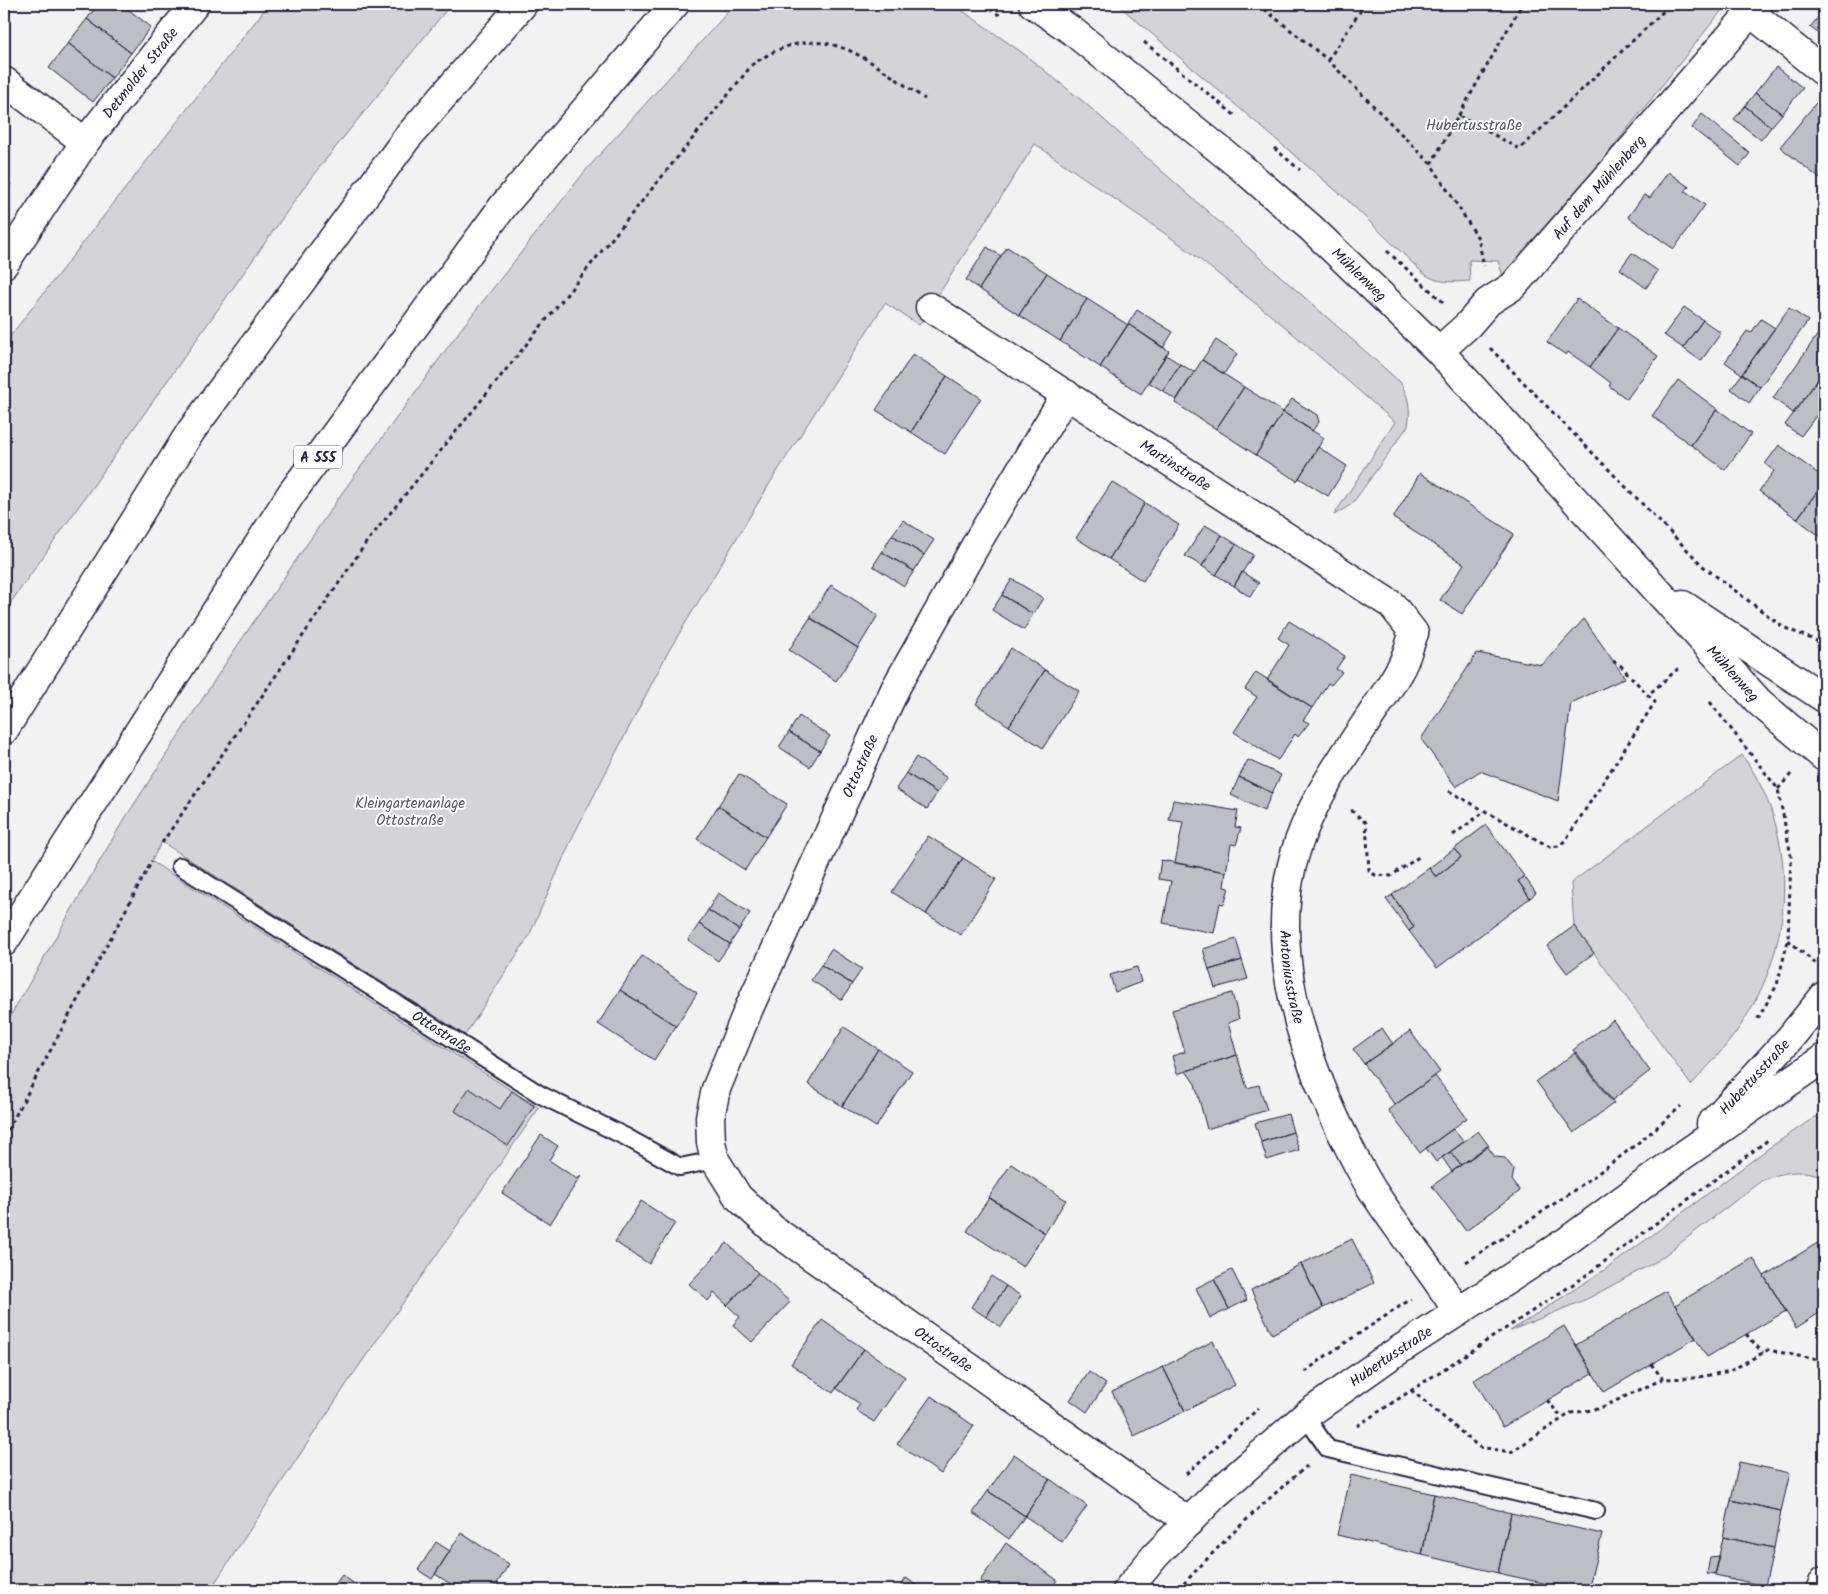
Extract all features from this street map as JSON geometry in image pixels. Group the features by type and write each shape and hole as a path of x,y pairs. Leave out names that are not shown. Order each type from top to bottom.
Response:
{"main road":[{"name":"Detmolder Straße","path":"4,264 85,142 195,4"},
{"path":"4,730 191,431 407,138 523,4"},
{"name":"A 555","path":"4,942 291,494 504,205 675,4"},
{"name":"Mühlenweg","path":"1033,4 1071,30 1241,166 1311,228 1439,351 1759,702 1824,757"},
{"name":"Auf dem Mühlenberg","path":"1439,351 1468,325 1488,302 1513,286 1754,8 1824,72"},
{"path":"4,81 85,142"},
{"name":"Martinstraße","path":"930,307 1392,605 1414,633"},
{"name":"Ottostraße","path":"1066,394 978,541 892,696 754,999 716,1089 710,1118 711,1142 715,1160 738,1196 774,1230 1188,1522"},
{"name":"Mühlenweg","path":"1648,582 1824,698"},
{"name":"Antoniusstraße","path":"1414,633 1400,670 1322,794 1303,830 1291,867 1284,922 1285,951 1299,1020 1326,1098 1368,1182 1438,1280 1458,1312"},
{"name":"Hubertusstraße","path":"1682,1156 1790,1038 1824,996"},
{"name":"Hubertusstraße","path":"1127,1590 1155,1556 1188,1522 1246,1466 1305,1416 1372,1368 1567,1241 1682,1156 1824,1058"},
{"path":"1820,1590 1824,1581"}],"lane":[{"name":"Ottostraße","path":"180,866 541,1095 680,1166 715,1160"},
{"path":"1305,1416 1328,1449 1596,1511"}],"path":[{"path":"983,4 1008,20"},
{"path":"1258,4 1328,60 1431,164 1478,238 1488,302"},
{"path":"1328,60 1365,4"},
{"path":"1431,164 1522,4"},
{"path":"1458,116 1520,149 1671,4"},
{"path":"157,851 366,542 752,64 772,50 795,43 833,44 856,53 925,99"},
{"path":"1674,659 1686,674"},
{"path":"1449,791 1550,847 1558,846 1565,841 1655,702 1614,661"},
{"path":"1648,695 1680,667"},
{"path":"1704,695 1778,788 1791,856 1788,940 1817,965"},
{"path":"1322,794 1358,814 1366,823 1370,870 1375,875 1391,876 1420,856"},
{"path":"1453,835 1484,812"},
{"path":"4,1137 152,860"},
{"path":"1178,1590 1218,1546 1265,1501 1368,1418 1581,1279 1769,1139"},
{"path":"1746,1334 1763,1353"},
{"path":"1411,1390 1479,1447 1511,1452 1571,1413 1598,1409 1662,1379 1694,1378 1730,1371 1768,1350 1824,1362"},
{"path":"1651,1364 1662,1379"},
{"path":"1547,1400 1562,1418"}],"green space":[{"path":"269,4 451,4 310,179 4,612 4,344"},
{"name":"Kleingartenanlage Ottostraße","path":"735,4 953,4 1024,54 1085,103 1400,382 1408,403 1408,426 1352,504 1334,515 1395,422 1283,325 1180,244 1035,144 919,325 885,303 773,478 668,652 573,836 529,936 465,1035 162,842 151,861 539,1108 354,1373 210,1590 4,1590 4,1027 120,826 229,658 342,493 461,329 586,170"},
{"name":"Hubertusstraße","path":"1117,4 1727,4 1509,277 1503,276 1498,261 1469,260 1470,281 1451,282 1440,281 1423,273 1346,199"},
{"path":"1742,755 1760,785 1773,817 1781,850 1784,885 1781,919 1774,953 1762,986 1746,1017 1727,1044 1691,1085 1574,926 1571,883"},
{"path":"1815,1117 1824,1117 1824,1177 1816,1174 1792,1172 1761,1181 1657,1261 1589,1298 1510,1331 1612,1265 1769,1148"}],"building":[{"path":"98,4 121,4 151,27 131,53 87,19"},
{"path":"1821,14 1824,17 1824,38 1810,27"},
{"path":"87,19 131,53 112,78 68,43"},
{"path":"68,43 112,78 93,102 49,68"},
{"path":"1776,67 1803,88 1782,114 1755,93"},
{"path":"1755,93 1782,114 1771,127 1745,106"},
{"path":"1816,103 1824,110 1824,182 1780,147"},
{"path":"1745,106 1771,127 1761,140 1734,119"},
{"path":"1702,114 1750,153 1740,166 1692,128"},
{"path":"1668,172 1689,187 1685,191 1705,205 1674,249 1628,217 1644,195 1650,198"},
{"path":"4,179 11,184 4,194"},
{"path":"987,247 1001,256 979,289 966,280"},
{"path":"1007,247 1047,273 1019,315 979,289"},
{"path":"1632,253 1658,271 1646,288 1620,269"},
{"path":"1047,273 1087,299 1060,341 1019,315"},
{"path":"1087,299 1128,325 1100,367 1060,341"},
{"path":"1577,299 1618,328 1590,367 1568,352 1566,355 1547,342"},
{"path":"1684,307 1703,320 1683,348 1664,335"},
{"path":"1789,308 1808,321 1760,387 1742,374"},
{"path":"1137,310 1173,332 1163,348 1128,324"},
{"path":"1761,319 1775,328 1742,374 1725,362 1747,331 1751,333"},
{"path":"1703,320 1721,333 1701,361 1683,348"},
{"path":"1128,324 1169,351 1141,394 1100,367"},
{"path":"1823,327 1824,372 1793,413 1773,398"},
{"path":"1618,328 1658,356 1627,399 1609,386 1611,383 1590,367"},
{"path":"1216,340 1237,354 1224,374 1202,360"},
{"path":"913,354 947,376 911,432 876,410"},
{"path":"1166,355 1180,364 1163,391 1148,382"},
{"path":"1202,360 1244,387 1216,429 1175,403"},
{"path":"1180,364 1194,372 1176,400 1163,391"},
{"path":"1742,374 1760,387 1749,403 1731,389"},
{"path":"1821,375 1824,378 1824,405 1801,436 1785,425"},
{"path":"947,376 981,398 945,454 911,432"},
{"path":"1678,380 1717,409 1691,445 1652,416"},
{"path":"1244,387 1283,412 1256,455 1216,429"},
{"path":"1292,399 1317,415 1319,422 1312,431 1283,412"},
{"path":"1717,409 1751,434 1725,470 1691,445"},
{"path":"1283,412 1324,438 1297,481 1256,455"},
{"path":"1779,445 1824,478 1824,482 1797,519 1759,491 1774,471 1765,464"},
{"path":"1318,447 1347,466 1328,496 1299,478"},
{"path":"1420,473 1514,534 1462,614 1440,600 1464,564 1393,518"},
{"path":"1112,482 1145,503 1109,559 1076,538"},
{"path":"1824,482 1824,539 1797,519"},
{"path":"1145,503 1179,525 1143,581 1109,559"},
{"path":"903,520 934,540 924,555 892,535"},
{"path":"1205,525 1222,535 1202,566 1185,556"},
{"path":"892,535 924,555 914,571 882,552"},
{"path":"1222,535 1236,544 1216,575 1202,566"},
{"path":"1236,544 1253,555 1234,586 1216,575"},
{"path":"882,552 914,571 904,586 873,566"},
{"path":"1242,572 1259,583 1250,597 1234,586"},
{"path":"1012,579 1043,598 1033,614 1002,595"},
{"path":"831,585 878,615 858,648 810,617"},
{"path":"1002,595 1033,614 1024,630 992,610"},
{"path":"810,618 858,648 836,681 789,650"},
{"path":"1584,619 1625,678 1571,703 1558,801 1480,771 1456,787 1421,739 1477,653 1542,665"},
{"path":"1289,621 1345,656 1336,669 1342,672 1331,685 1328,683 1312,708 1267,680 1289,645 1278,638"},
{"path":"1011,648 1045,670 1009,726 976,704"},
{"path":"1045,670 1079,691 1043,748 1009,726"},
{"path":"1256,672 1312,708 1303,720 1309,723 1298,737 1295,734 1278,760 1234,732 1257,697 1245,689"},
{"path":"799,716 830,736 820,751 789,732"},
{"path":"789,732 820,751 810,767 779,747"},
{"path":"916,757 947,778 937,793 906,773"},
{"path":"1248,760 1281,775 1272,793 1239,777"},
{"path":"906,773 937,793 927,809 896,789"},
{"path":"739,774 787,804 766,837 718,806"},
{"path":"1239,777 1272,793 1264,811 1231,795"},
{"path":"1173,800 1238,811 1235,827 1241,828 1236,845 1231,844 1226,872 1175,863 1183,822 1169,820"},
{"path":"718,806 766,837 745,870 697,839"},
{"path":"1486,825 1524,876 1518,881 1530,898 1437,968 1409,931 1414,927 1392,895 1429,868 1436,877 1461,857 1454,849"},
{"path":"928,836 963,858 926,914 892,892"},
{"path":"1454,849 1461,857 1436,877 1429,868"},
{"path":"963,858 996,879 961,935 926,914"},
{"path":"1161,860 1226,872 1224,887 1229,888 1224,904 1220,903 1214,933 1163,923 1171,881 1158,879"},
{"path":"1524,876 1536,893 1530,898 1518,881"},
{"path":"718,893 750,913 739,930 708,910"},
{"path":"1392,895 1414,927 1409,931 1386,899"},
{"path":"708,910 739,930 730,944 699,924"},
{"path":"699,924 730,944 718,961 688,940"},
{"path":"1574,926 1594,953 1567,973 1547,946"},
{"path":"1236,939 1242,960 1209,970 1203,949"},
{"path":"831,949 862,969 852,984 821,965"},
{"path":"642,956 697,993 676,1026 620,990"},
{"path":"1242,960 1248,979 1215,988 1209,970"},
{"path":"821,965 852,984 842,1000 811,980"},
{"path":"1137,967 1141,982 1115,992 1110,975"},
{"path":"620,990 676,1026 654,1060 598,1024"},
{"path":"1232,993 1239,1019 1228,1023 1237,1055 1177,1074 1172,1056 1185,1052 1172,1010"},
{"path":"1613,1020 1650,1071 1611,1101 1573,1050"},
{"path":"844,1027 878,1049 842,1106 808,1084"},
{"path":"1382,1028 1393,1044 1364,1064 1353,1049"},
{"path":"1410,1031 1440,1072 1395,1105 1364,1064"},
{"path":"878,1049 912,1071 876,1127 842,1106"},
{"path":"1576,1052 1614,1103 1574,1133 1536,1081"},
{"path":"1237,1055 1247,1088 1259,1085 1267,1110 1207,1129 1195,1084 1186,1071"},
{"path":"1435,1076 1467,1118 1420,1153 1388,1110"},
{"path":"469,1088 500,1109 512,1091 534,1106 508,1146 455,1111"},
{"path":"1288,1114 1293,1132 1261,1142 1255,1123"},
{"path":"1453,1129 1464,1142 1436,1162 1426,1148"},
{"path":"1478,1131 1489,1146 1461,1165 1450,1152"},
{"path":"1293,1132 1299,1150 1267,1160 1261,1142"},
{"path":"541,1135 558,1146 549,1160 577,1179 581,1176 550,1224 502,1193"},
{"path":"1487,1146 1495,1157 1505,1158 1514,1170 1512,1180 1520,1191 1466,1231 1432,1186"},
{"path":"1450,1152 1461,1165 1452,1172 1442,1157"},
{"path":"1011,1164 1066,1200 1045,1233 989,1197"},
{"path":"989,1198 1045,1233 1023,1267 967,1231"},
{"path":"641,1201 675,1223 649,1264 615,1242"},
{"path":"1352,1239 1374,1283 1323,1308 1301,1264"},
{"path":"1824,1239 1824,1310 1796,1328 1764,1276"},
{"path":"727,1243 758,1273 727,1305 714,1293 708,1301 689,1284"},
{"path":"1753,1258 1786,1311 1707,1357 1675,1305"},
{"path":"1301,1264 1323,1308 1272,1334 1251,1290"},
{"path":"1232,1270 1247,1300 1229,1309 1214,1279"},
{"path":"758,1273 790,1302 752,1342 733,1325 740,1317 727,1305"},
{"path":"991,1276 1006,1286 986,1317 971,1307"},
{"path":"1214,1279 1229,1309 1210,1318 1196,1288"},
{"path":"1006,1286 1021,1296 1001,1327 986,1317"},
{"path":"1666,1291 1696,1338 1604,1392 1576,1345"},
{"path":"822,1320 864,1349 833,1393 791,1364"},
{"path":"1564,1326 1593,1373 1503,1427 1474,1380"},
{"path":"1213,1341 1235,1385 1185,1411 1163,1367"},
{"path":"864,1349 905,1377 874,1422 856,1410 860,1404 836,1388"},
{"path":"1163,1367 1185,1411 1134,1436 1112,1392"},
{"path":"1089,1372 1106,1384 1087,1412 1070,1400"},
{"path":"931,1396 974,1426 941,1474 897,1444"},
{"path":"1014,1454 1050,1479 1025,1516 988,1491"},
{"path":"1739,1462 1790,1473 1781,1511 1731,1500"},
{"path":"1351,1475 1434,1494 1422,1555 1337,1535"},
{"path":"1050,1479 1087,1506 1062,1542 1025,1516"},
{"path":"988,1491 1025,1516 1009,1539 973,1513"},
{"path":"1434,1494 1511,1513 1498,1573 1422,1555"},
{"path":"1731,1500 1781,1511 1774,1548 1723,1537"},
{"path":"1511,1513 1602,1534 1588,1590 1574,1590 1498,1573"},
{"path":"461,1533 509,1564 493,1590 460,1590 435,1574"},
{"path":"1723,1537 1774,1548 1765,1586 1715,1575"},
{"path":"436,1542 450,1551 432,1579 418,1570"},
{"path":"1006,1543 1057,1580 1050,1590 994,1590 980,1581"},
{"path":"1720,1556 1715,1575 1707,1574 1710,1557"},
{"path":"342,1575 363,1590 331,1590"},
{"path":"906,1578 924,1590 898,1590"},
{"path":"1704,1586 1716,1590 1701,1590"}]}
